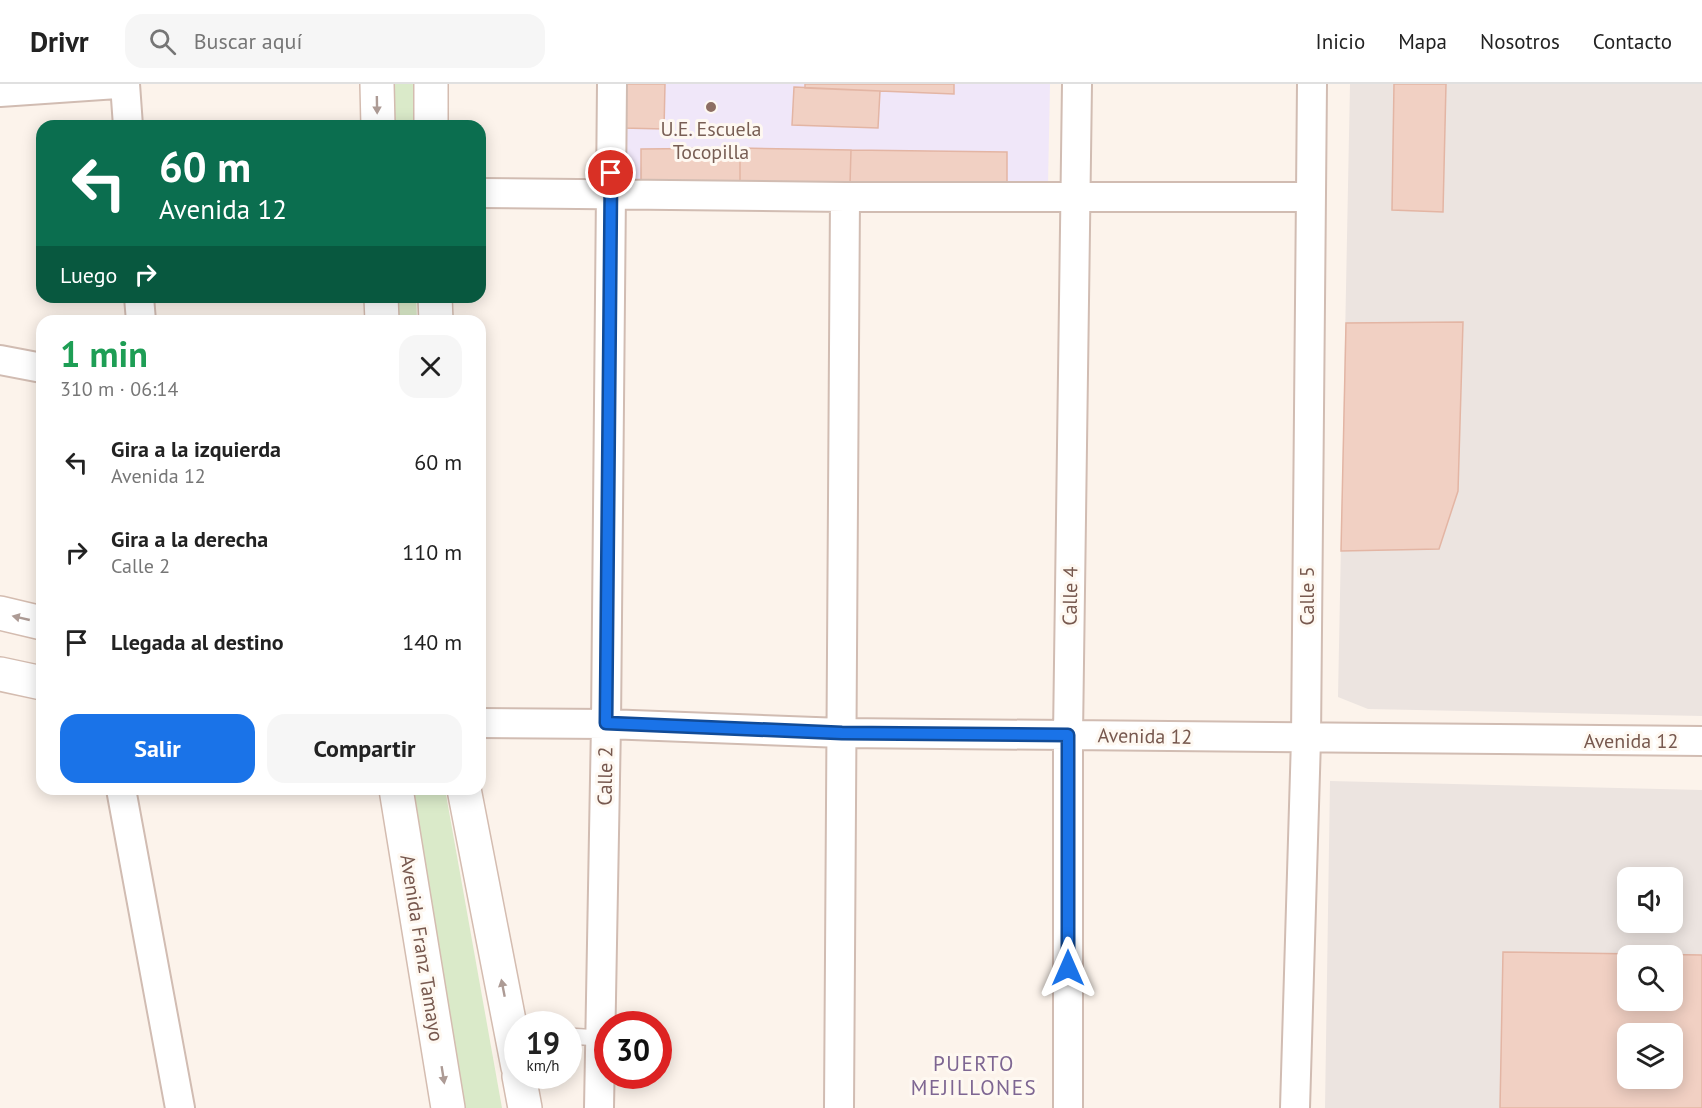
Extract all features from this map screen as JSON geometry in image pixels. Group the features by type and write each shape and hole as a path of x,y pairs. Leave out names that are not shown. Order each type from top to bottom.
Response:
{"main road":[{"path":"377,84 378,120"},
{"path":"431,84 431,120"},
{"path":"0,613 36,622"},
{"path":"0,674 36,682"},
{"name":"Avenida Franz Tamayo","path":"397,795 448,1108"},
{"path":"465,795 509,1011"},
{"path":"521,1089 525,1108"}],"street":[{"path":"0,92 117,84"},
{"path":"125,84 128,120"},
{"name":"Calle 2","path":"601,1011 606,723 612,84"},
{"name":"Calle 4","path":"1068,1108 1068,735 1077,84"},
{"name":"Calle 5","path":"1295,1108 1306,739 1312,84"},
{"path":"486,193 845,197 1075,195 1310,197"},
{"path":"839,1108 845,197"},
{"path":"0,360 36,367"},
{"name":"Avenida 12","path":"486,723 606,723 842,733 1702,741"},
{"path":"122,795 180,1108"},
{"name":"Calle 2","path":"599,1089 599,1108"}],"shaded area":[{"path":"625,84 1050,84 1048,184 631,185 622,177"},
{"path":"1350,84 1702,84 1702,716 1368,709 1338,697"},
{"path":"1330,781 1702,790 1702,1108 1325,1108"}],"green space":[{"path":"389,84 414,84 414,120 390,120"},
{"path":"393,303 416,303 417,315 394,315"},
{"path":"406,795 446,795 502,1108 461,1108"}],"building":[{"path":"625,84 665,84 664,129 623,128"},
{"path":"805,84 954,84 954,94 805,88"},
{"path":"1394,84 1446,84 1443,212 1392,210"},
{"path":"794,87 880,91 878,128 792,125"},
{"path":"740,148 851,150 850,185 740,185"},
{"path":"740,148 740,185 641,185 641,149"},
{"path":"851,150 1007,152 1007,185 850,185"},
{"path":"1463,322 1458,491 1439,549 1341,551 1346,323"},
{"path":"1503,952 1617,954 1617,1011 1683,1011 1683,955 1702,955 1702,1108 1500,1108"}],"place":[{"name":"U.E. Escuela Tocopilla","path":"711,107"}],"district":[{"name":"PUERTO MEJILLONES","path":"974,1075"}],"route":[{"path":"611,173 606,723 842,733 1068,735 1068,968"}]}
